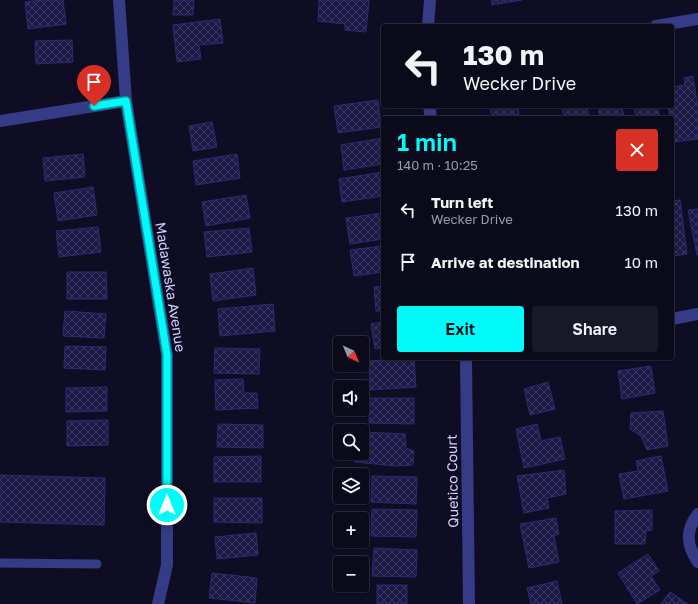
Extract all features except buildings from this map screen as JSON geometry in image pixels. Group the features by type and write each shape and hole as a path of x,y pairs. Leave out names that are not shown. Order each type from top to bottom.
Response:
{"street":[{"name":"Madawaska Avenue","path":"119,0 126,101 167,355 167,565 158,604"},
{"path":"428,24 430,0"},
{"path":"668,24 698,19"},
{"path":"0,121 126,101"},
{"path":"674,318 698,314"},
{"name":"Quetico Court","path":"466,360 469,604"},
{"path":"698,514 689,529 688,540 691,550 698,562"}],"lane":[{"path":"0,563 97,564"}],"route":[{"path":"94,106 126,101 167,355 167,505"}]}
